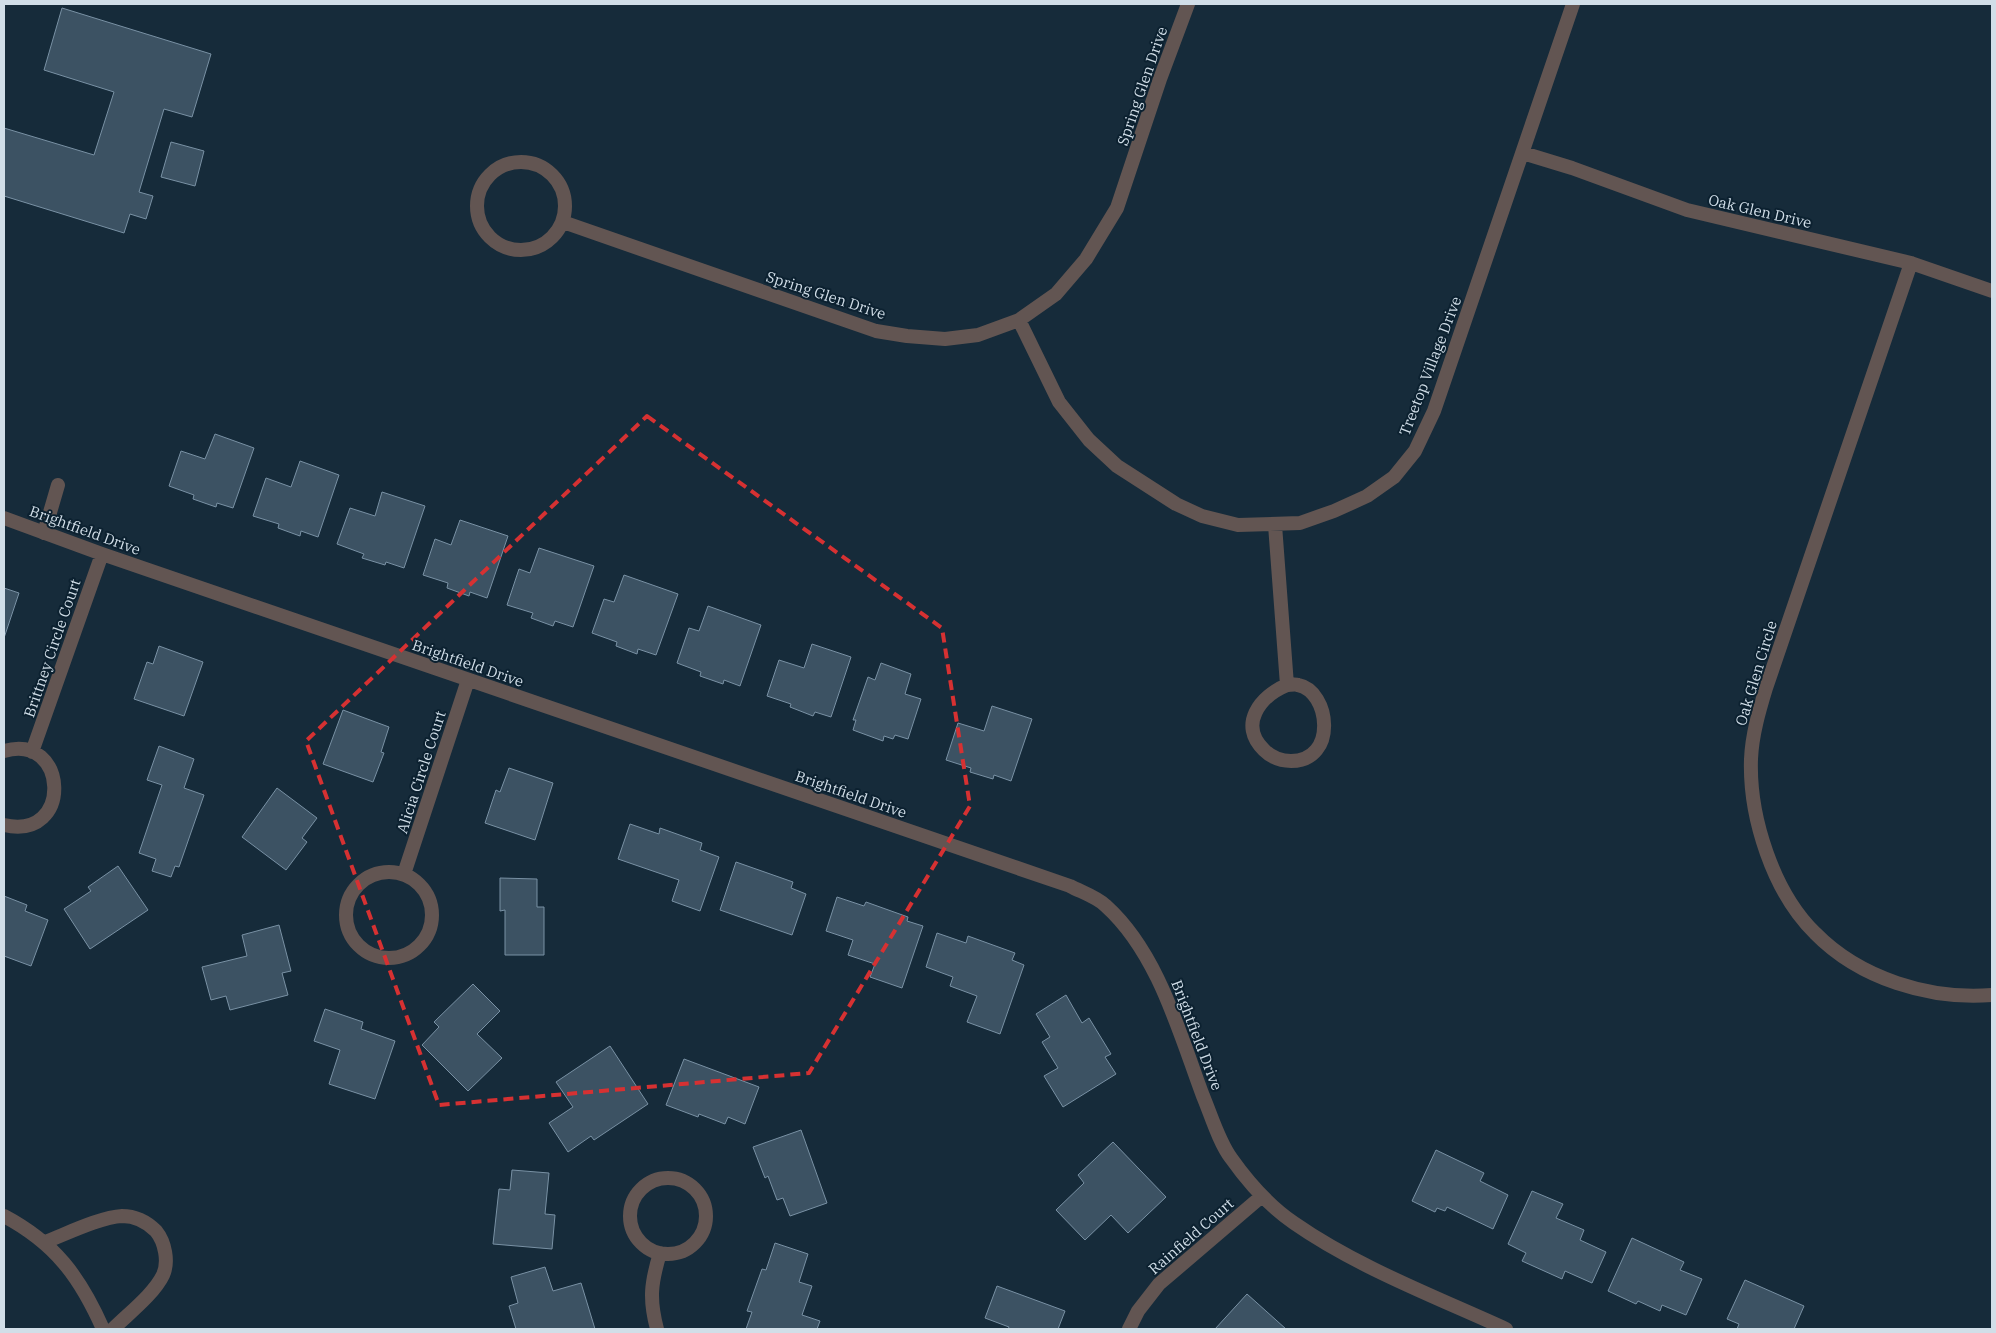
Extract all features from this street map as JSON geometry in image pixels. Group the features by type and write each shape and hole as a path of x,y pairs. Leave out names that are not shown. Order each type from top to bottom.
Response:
{"street":[{"name":"Spring Glen Drive","path":"563,222 876,330 907,336 945,339 978,335 1019,320 1056,294 1086,259 1117,208 1160,79 1188,4"},
{"name":"Treetop Village Drive","path":"1019,320 1059,402 1089,440 1117,466 1176,504 1202,516 1238,525 1275,525 1300,523 1334,511 1367,496 1394,477 1415,451 1434,411 1573,4"},
{"name":"Oak Glen Drive","path":"1523,153 1572,168 1687,210 1911,263 1992,291"},
{"path":"514,163 531,163 545,169 556,180 564,193 566,209 563,222 555,235 543,245 528,250 513,250 504,247 491,239 482,226 477,211 480,190 488,178 499,168 514,163"},
{"name":"Oak Glen Circle","path":"1911,263 1766,688 1756,723 1751,758 1754,802 1761,838 1776,874 1793,906 1815,934 1846,958 1886,980 1926,992 1970,997 1992,995"},
{"path":"44,532 58,485"},
{"name":"Brightfield Drive","path":"4,518 102,554 1070,886 1105,904 1130,932 1161,985 1211,1116 1229,1156 1262,1196 1293,1222 1326,1243 1376,1270 1506,1329"},
{"path":"1275,525 1286,685"},
{"name":"Brittney Circle Court","path":"32,752 102,554"},
{"name":"Alicia Circle Court","path":"404,874 468,680"},
{"path":"1286,685 1300,685 1308,691 1323,711 1324,731 1321,744 1313,754 1303,760 1280,761 1272,757 1263,750 1254,735 1253,719 1257,708 1274,690 1286,685"},
{"path":"4,752 19,749 32,752 47,764 54,776 55,790 53,802 49,810 40,819 27,826 14,827 4,824"},
{"path":"390,872 404,874 426,892 431,906 432,920 428,934 419,946 407,954 393,958 379,956 365,950 355,941 348,929 346,915 348,902 354,889 364,880 376,874 390,872"},
{"path":"660,1179 683,1181 694,1188 702,1199 706,1211 706,1224 696,1243 685,1250 672,1254 660,1254 647,1248 637,1239 631,1227 630,1214 632,1204 638,1192 648,1184 660,1179"},
{"name":"Rainfield Court","path":"1130,1329 1138,1311 1159,1284 1262,1196"},
{"path":"4,1216 45,1242 72,1272 103,1329"},
{"path":"45,1242 108,1219 122,1216 137,1218 157,1232 164,1246 166,1260 163,1274 152,1290 113,1329"},
{"path":"657,1329 652,1312 652,1283 660,1254"}],"highlighted area":[{"path":"647,416 942,628 970,806 809,1073 439,1105 306,741"}],"building":[{"path":"62,8 211,54 192,117 164,109 139,192 153,196 146,219 130,214 124,233 4,196 4,128 94,155 114,92 44,70"},
{"path":"171,142 204,151 195,186 161,177"},
{"path":"215,434 254,448 233,508 217,503 216,507 193,499 194,495 169,486 181,451 205,459"},
{"path":"300,461 339,475 318,537 301,531 300,536 278,528 279,524 253,516 266,478 291,487"},
{"path":"382,492 425,506 404,568 386,562 385,565 362,558 364,554 337,544 350,508 375,516"},
{"path":"460,520 508,536 487,598 470,592 469,596 447,588 448,583 423,575 435,539 451,545"},
{"path":"539,548 594,566 573,627 555,621 553,626 531,618 533,613 507,605 519,569 530,573"},
{"path":"624,575 678,594 656,655 638,649 637,654 616,646 617,642 592,633 604,599 614,602"},
{"path":"4,588 19,593 4,638"},
{"path":"708,606 761,625 740,686 724,680 723,684 700,676 701,672 677,663 689,628 699,631"},
{"path":"812,644 851,657 831,717 815,712 813,716 790,707 791,704 767,696 779,660 804,668"},
{"path":"159,646 203,662 184,716 134,699 147,662 153,664"},
{"path":"881,663 911,674 905,694 921,699 908,739 895,735 893,739 884,736 883,741 853,730 856,720 853,720 868,677 875,680"},
{"path":"992,706 1032,719 1011,781 994,775 993,779 970,772 971,768 946,760 958,723 984,731"},
{"path":"343,710 389,727 381,752 384,753 373,782 323,764"},
{"path":"159,746 194,759 184,788 204,795 179,867 175,866 171,877 152,871 156,859 139,853 162,785 147,780"},
{"path":"509,768 553,783 535,840 485,823 496,790 500,792"},
{"path":"277,788 317,818 302,838 307,842 286,870 242,837"},
{"path":"630,824 659,834 660,828 702,843 700,850 719,857 700,911 672,901 679,880 618,859"},
{"path":"736,862 793,882 791,888 806,894 792,935 720,910"},
{"path":"118,866 148,910 90,949 64,909 91,891 88,887"},
{"path":"500,878 537,879 537,907 544,907 544,955 505,955 505,910 500,911"},
{"path":"4,896 27,905 25,911 48,920 31,966 4,956"},
{"path":"837,897 864,906 866,902 908,917 907,921 923,926 902,988 870,977 875,964 848,955 853,940 826,931"},
{"path":"279,925 291,971 282,973 288,995 230,1010 226,996 211,1000 202,967 247,956 242,935"},
{"path":"937,933 966,943 968,936 1015,953 1012,960 1024,965 1000,1034 967,1022 977,996 950,986 953,977 926,967"},
{"path":"473,984 500,1011 477,1034 502,1058 468,1091 422,1045 439,1027 434,1022"},
{"path":"1066,995 1082,1023 1089,1018 1111,1054 1105,1057 1116,1074 1063,1107 1044,1076 1058,1068 1042,1042 1050,1037 1036,1014"},
{"path":"325,1009 363,1022 361,1029 395,1041 375,1099 329,1084 340,1050 314,1041"},
{"path":"610,1046 648,1104 594,1140 591,1136 568,1152 549,1123 573,1107 556,1082"},
{"path":"684,1059 759,1087 745,1124 728,1117 725,1124 699,1114 698,1117 666,1105"},
{"path":"801,1130 827,1203 790,1216 783,1198 777,1200 768,1176 765,1178 753,1147"},
{"path":"1113,1142 1166,1197 1128,1233 1111,1215 1085,1240 1056,1210 1084,1183 1078,1175"},
{"path":"1436,1150 1484,1173 1480,1181 1508,1195 1493,1229 1447,1207 1445,1211 1437,1208 1435,1212 1412,1201"},
{"path":"512,1170 549,1173 545,1214 555,1215 552,1249 493,1244 499,1189 510,1190"},
{"path":"1532,1191 1563,1204 1556,1218 1584,1230 1580,1240 1606,1252 1592,1283 1565,1271 1562,1279 1522,1261 1526,1253 1508,1244"},
{"path":"1632,1238 1684,1262 1680,1270 1702,1279 1686,1315 1662,1305 1660,1311 1638,1301 1636,1304 1608,1291"},
{"path":"775,1243 808,1254 799,1282 812,1286 802,1315 820,1321 817,1329 746,1329 752,1312 747,1311 762,1269 766,1270"},
{"path":"545,1267 553,1291 581,1283 595,1329 516,1329 509,1306 518,1303 511,1277"},
{"path":"1745,1280 1804,1306 1794,1329 1737,1329 1739,1324 1727,1319"},
{"path":"997,1286 1065,1311 1058,1329 1008,1329 1009,1327 985,1318"},
{"path":"1247,1294 1286,1329 1215,1329"}]}
